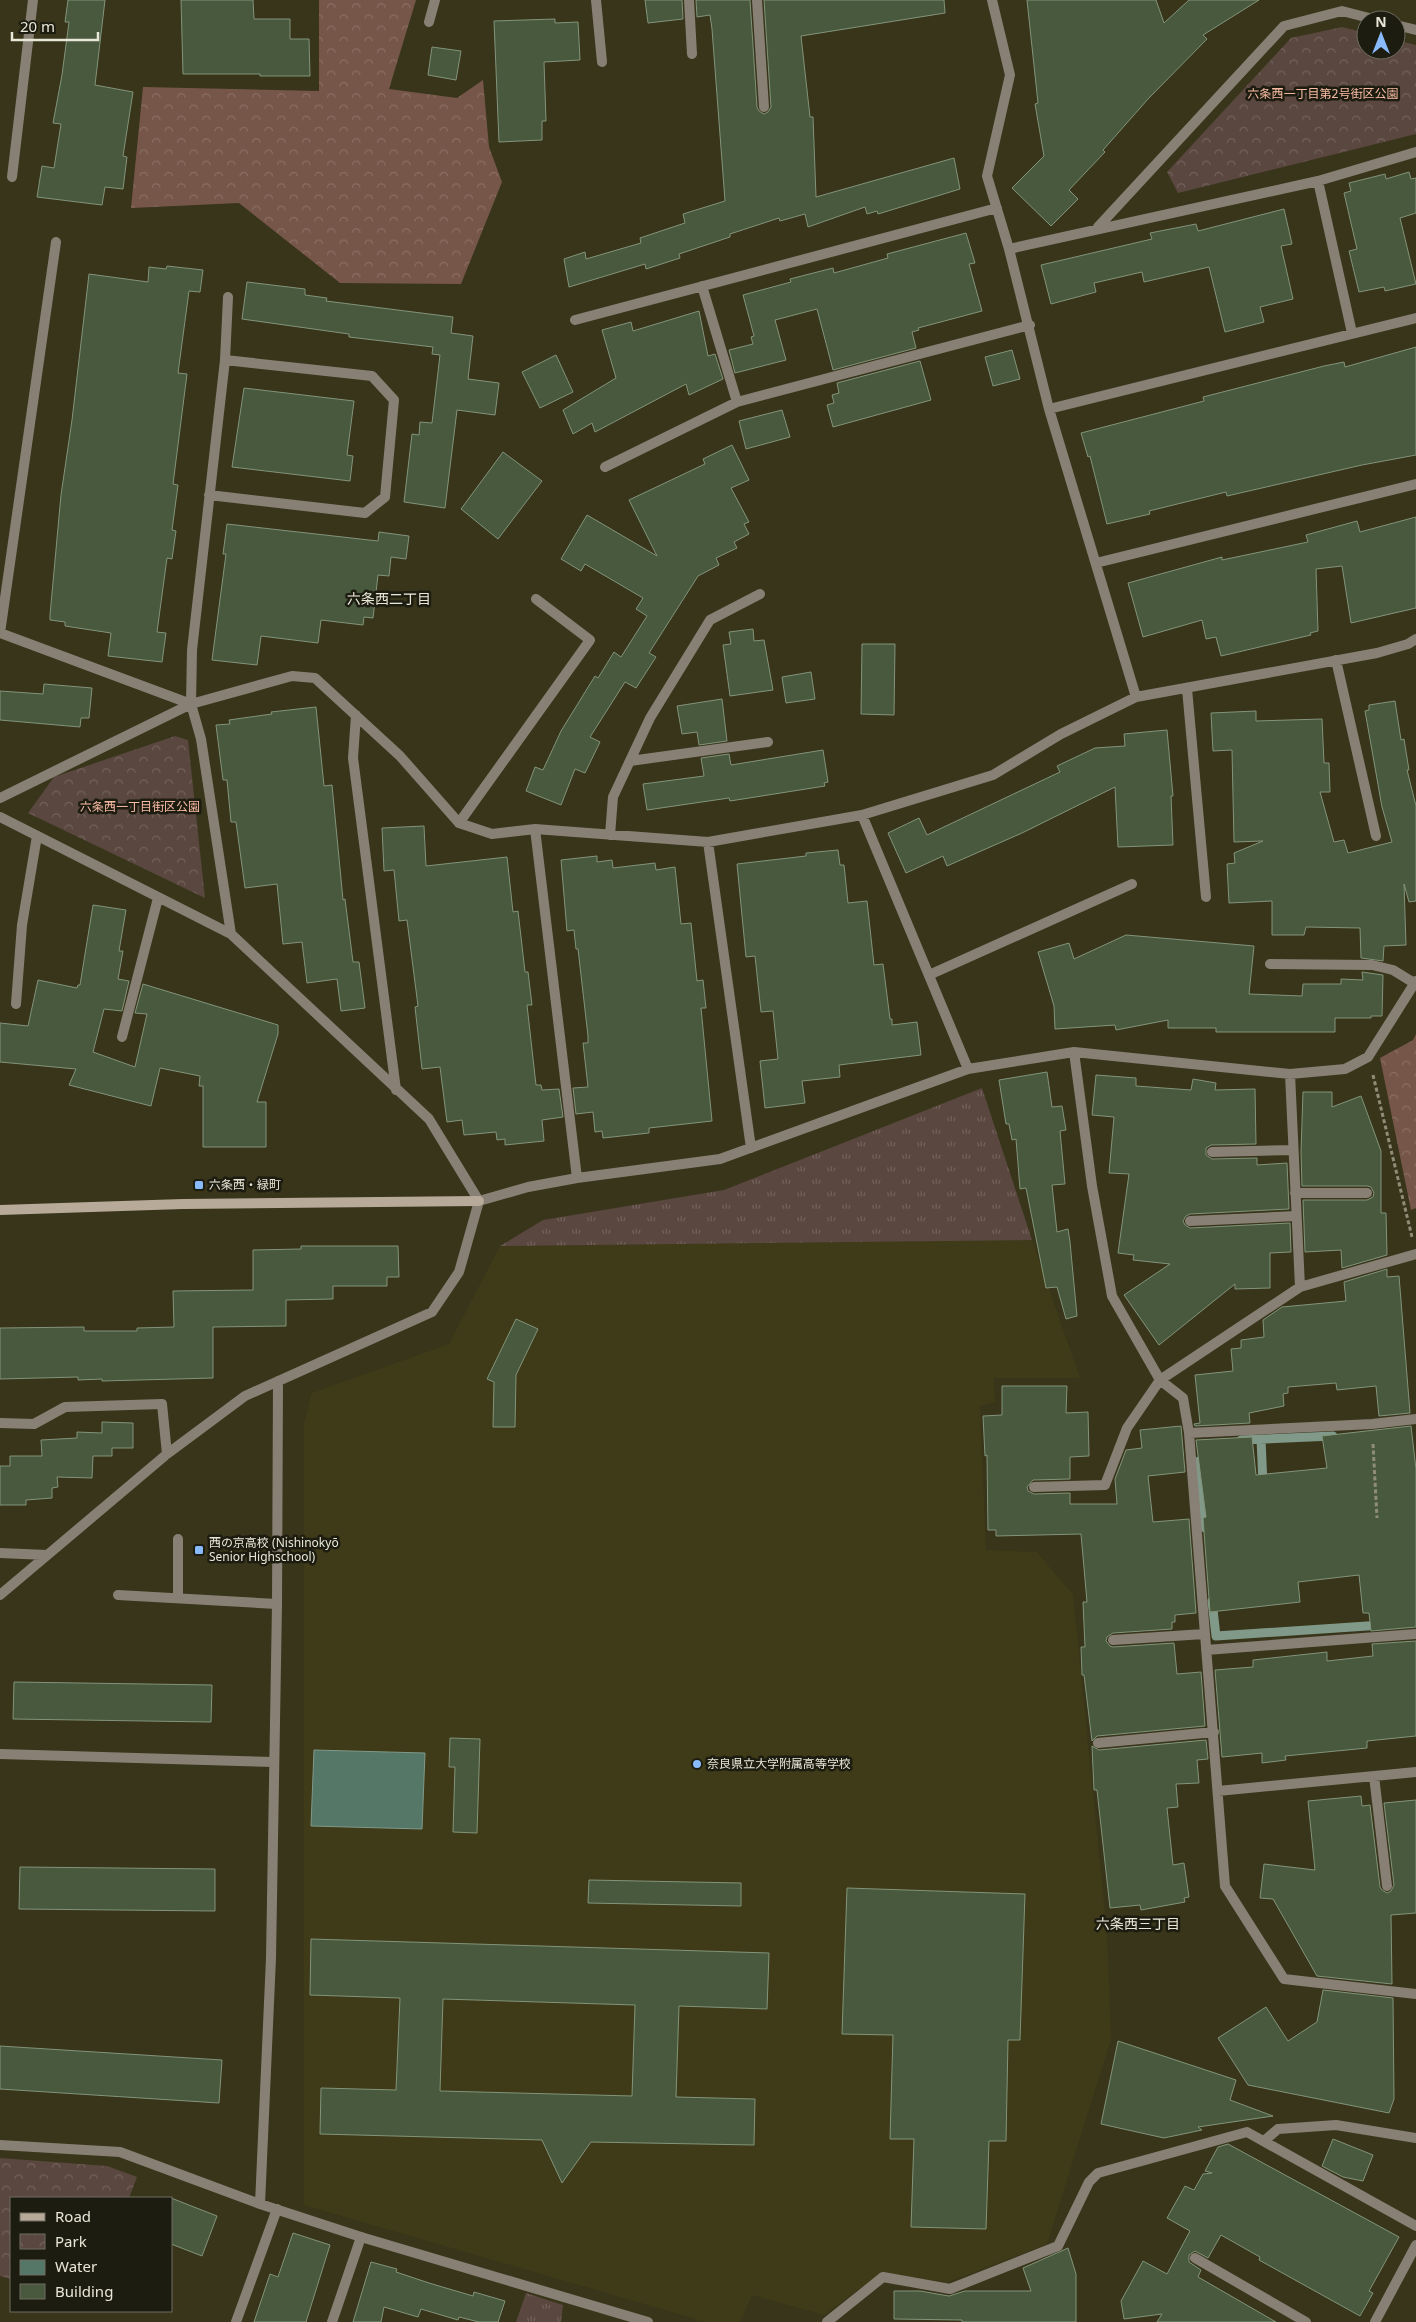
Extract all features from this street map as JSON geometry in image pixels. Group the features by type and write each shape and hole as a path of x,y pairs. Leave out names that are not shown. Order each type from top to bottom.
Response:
{"street":[{"path":"12,178 33,0"},
{"path":"430,22 435,0"},
{"path":"596,0 602,62"},
{"path":"690,0 692,54"},
{"path":"757,0 764,107"},
{"path":"992,0 1010,75 987,176 1030,325 1049,409 1136,697"},
{"path":"1098,228 1284,26 1342,11 1356,15"},
{"path":"1009,249 1318,181 1416,152"},
{"path":"1318,181 1352,333"},
{"path":"574,320 997,208"},
{"path":"56,242 0,633 191,704"},
{"path":"702,286 737,402"},
{"path":"228,297 225,360 192,650 191,704 201,739 231,934"},
{"path":"1049,409 1416,318"},
{"path":"605,466 737,402 1030,325"},
{"path":"209,495 365,513 385,497 394,400 372,376 225,360"},
{"path":"1096,563 1416,484"},
{"path":"610,835 614,796 650,718 710,620 760,594"},
{"path":"459,823 590,640 536,599"},
{"path":"0,798 191,704 292,676 315,678 400,756 459,823 492,834 535,829 708,842 862,815 993,775 1061,734 1136,697 1377,653 1408,644 1416,639"},
{"path":"1336,660 1376,836"},
{"path":"1187,689 1206,897"},
{"path":"356,715 353,758 396,1090"},
{"path":"630,761 768,742"},
{"path":"862,815 968,1069"},
{"path":"0,817 231,934 429,1119 479,1201 459,1272 432,1312 246,1396 167,1454 0,1595"},
{"path":"535,829 577,1178"},
{"path":"16,1004 22,925 37,836"},
{"path":"708,842 751,1148"},
{"path":"929,976 1132,884"},
{"path":"122,1036 158,898"},
{"path":"0,1210 184,1204 479,1201 528,1187 577,1178 720,1159 968,1069 1074,1052 1290,1074 1345,1069 1368,1057 1415,982 1393,970 1372,965 1270,964"},
{"path":"1074,1052 1092,1186 1112,1296 1160,1380 1183,1398 1188,1433 1214,1732 1225,1886 1284,1979 1416,1994"},
{"path":"1290,1074 1300,1287"},
{"path":"1212,1152 1293,1150"},
{"path":"1295,1193 1367,1193"},
{"path":"1190,1221 1296,1216"},
{"path":"1034,1487 1105,1485 1127,1428 1160,1380 1300,1287 1416,1254"},
{"path":"260,2204 271,1958 277,1604 278,1381"},
{"path":"0,1423 34,1424 65,1407 162,1404 167,1454"},
{"path":"1188,1433 1372,1424 1416,1419"},
{"path":"178,1539 178,1598"},
{"path":"0,1553 47,1555"},
{"path":"118,1596 277,1604"},
{"path":"1113,1640 1204,1634"},
{"path":"1206,1650 1416,1634"},
{"path":"1098,1743 1214,1732"},
{"path":"0,1754 273,1762"},
{"path":"1218,1791 1416,1772"},
{"path":"1374,1776 1387,1886"},
{"path":"1264,2141 1278,2129 1336,2125 1416,2138"},
{"path":"827,2322 883,2277 950,2289 1058,2246 1089,2182 1098,2173 1247,2132 1416,2226"},
{"path":"0,2145 120,2152 260,2204 361,2237 648,2322"},
{"path":"236,2322 277,2209"},
{"path":"332,2322 361,2237"},
{"path":"1375,2322 1416,2245"},
{"path":"1195,2258 1306,2322"}],"path":[{"path":"1368,1057 1416,1254"},
{"path":"1372,1424 1376,1518"}],"shaded area":[{"name":"奈良県立大学附属高等学校","path":"1032,1240 1080,1378 994,1378 995,1402 980,1406 986,1550 1037,1552 1073,1595 1107,1933 1111,2039 1047,2244 948,2282 890,2275 870,2281 824,2315 752,2295 740,2322 706,2322 304,2205 304,1423 312,1393 449,1344 500,1246"}],"green space":[{"path":"319,0 416,0 389,89 457,98 483,80 489,147 502,182 461,284 340,283 239,203 131,208 143,87 319,91"},
{"name":"六条西一丁目第2号街区公園","path":"1342,27 1356,30 1356,60 1406,60 1406,42 1416,45 1416,134 1178,193 1167,172 1291,38"},
{"name":"六条西一丁目街区公園","path":"175,736 188,740 205,898 28,813 54,777"},
{"path":"1416,1034 1416,1208 1411,1210 1380,1058 1413,1040"},
{"path":"982,1088 1032,1240 500,1246 543,1220 724,1190"},
{"path":"0,2158 107,2166 137,2177 129,2197 10,2197 10,2279 0,2276"},
{"path":"526,2293 563,2305 561,2322 516,2322"}],"water":[{"path":"314,1750 425,1753 422,1829 311,1826"}],"building":[{"path":"68,0 105,0 95,85 133,92 123,156 127,157 123,189 105,187 102,205 37,197 42,166 54,168 61,124 53,123 69,22 65,22"},
{"path":"181,0 253,0 254,19 290,19 290,39 309,39 310,76 183,74"},
{"path":"645,0 682,0 683,19 648,23"},
{"path":"696,0 750,0 757,107 764,114 771,107 764,0 944,0 945,13 801,36 810,117 813,117 816,197 954,158 960,189 878,214 877,211 867,214 865,207 808,227 805,214 780,221 779,218 730,234 730,237 679,254 680,258 646,269 645,264 569,287 564,259 585,252 586,259 641,243 640,238 685,223 683,214 725,201 710,15 697,17"},
{"path":"1027,0 1156,0 1164,23 1189,0 1259,0 1203,35 1207,39 1148,99 1103,150 1105,152 1069,190 1078,199 1051,226 1012,188 1044,156 1035,104 1038,103"},
{"path":"555,19 555,23 578,22 580,60 544,62 546,121 542,121 542,140 499,142 494,21"},
{"path":"432,47 461,51 456,80 428,75"},
{"path":"1409,172 1411,179 1416,178 1416,213 1400,218 1416,284 1385,291 1384,287 1359,292 1349,251 1357,249 1344,193 1351,191 1349,183 1385,174 1386,179"},
{"path":"1284,209 1292,244 1281,246 1293,299 1260,307 1264,322 1225,332 1209,267 1144,282 1142,272 1094,283 1096,292 1051,304 1041,265 1152,239 1150,233 1196,224 1198,231"},
{"path":"966,233 975,263 969,264 982,311 918,328 919,330 912,332 916,348 833,370 817,309 775,320 786,360 735,373 729,350 753,344 751,337 754,336 743,295 791,282 790,279 833,268 834,273 888,258 887,254"},
{"path":"167,266 203,270 200,292 189,291 178,373 187,374 173,484 178,485 172,530 176,531 172,559 167,558 157,632 166,633 162,662 108,656 111,633 65,626 65,622 50,620 50,615 61,495 89,274 148,282 149,267 166,269"},
{"path":"247,282 305,289 305,295 327,298 326,301 453,317 451,333 473,336 468,379 499,383 495,415 457,410 445,508 404,502 412,434 419,435 420,422 432,423 440,355 432,354 433,347 349,337 349,334 242,319"},
{"path":"699,311 708,356 715,354 723,379 689,395 686,384 595,432 592,423 573,434 563,410 616,378 602,330 631,322 633,331"},
{"path":"1416,347 1416,455 1362,465 1227,496 1226,492 1149,511 1150,514 1107,524 1090,456 1088,457 1081,433 1204,401 1203,397 1324,366 1344,362 1345,367"},
{"path":"1012,350 1020,379 993,386 985,357"},
{"path":"556,355 573,392 540,408 522,372"},
{"path":"920,361 931,400 833,427 827,405 834,403 832,395 839,393 837,383"},
{"path":"244,388 354,401 347,455 353,456 350,481 232,467"},
{"path":"782,410 790,437 746,449 739,421"},
{"path":"732,445 749,480 731,488 749,522 744,524 749,534 734,542 737,548 716,558 719,565 698,576 649,653 656,657 636,688 625,682 590,737 600,742 585,773 575,769 561,805 526,791 535,767 543,770 561,731 595,676 598,678 614,652 621,657 647,616 636,609 643,598 585,564 581,571 561,559 587,515 657,556 629,500 705,464 703,459"},
{"path":"503,452 542,481 498,539 461,509"},
{"path":"1416,517 1416,608 1351,623 1342,566 1316,569 1318,631 1310,633 1311,635 1221,656 1216,637 1206,639 1202,620 1143,637 1128,583 1222,557 1222,560 1308,542 1306,535 1357,521 1360,532"},
{"path":"227,524 378,541 379,532 409,536 406,559 391,557 389,576 378,575 373,618 364,617 363,625 321,620 318,643 261,636 257,665 212,660 226,554 223,554"},
{"path":"753,629 754,641 764,640 773,690 730,696 723,645 731,644 729,632"},
{"path":"862,644 895,644 894,715 861,714"},
{"path":"811,672 815,699 786,703 782,677"},
{"path":"44,684 92,688 89,718 81,718 80,727 0,720 0,691 43,694"},
{"path":"722,699 727,741 699,745 697,732 682,734 677,706"},
{"path":"1395,701 1401,740 1404,739 1409,770 1407,770 1416,806 1416,901 1409,902 1404,884 1406,945 1384,946 1383,961 1361,958 1360,928 1306,927 1304,935 1272,935 1272,901 1229,903 1227,864 1235,863 1234,853 1263,841 1234,842 1232,750 1213,751 1211,713 1256,711 1256,721 1322,719 1324,763 1329,763 1330,792 1320,792 1334,842 1344,840 1348,853 1392,842 1382,807 1365,711 1369,710 1369,705"},
{"path":"316,707 324,786 332,785 343,900 345,899 353,962 359,962 365,1008 341,1011 337,979 307,983 302,942 283,944 277,884 245,888 236,822 231,822 227,780 223,780 216,725 230,724 229,720 272,714 271,712"},
{"path":"1167,730 1173,796 1171,796 1173,845 1118,847 1115,787 1022,833 947,866 943,856 906,873 888,833 919,818 927,835 1060,772 1057,766 1095,748 1125,746 1124,734"},
{"path":"823,750 828,782 824,783 825,786 730,801 729,798 647,810 643,784 704,776 701,758 729,754 731,765"},
{"path":"424,826 426,866 507,857 513,912 518,911 525,972 528,972 532,1005 527,1005 536,1085 541,1085 542,1090 559,1089 563,1117 542,1120 544,1141 505,1145 505,1139 497,1140 496,1132 464,1135 462,1120 447,1122 440,1067 422,1069 415,1007 418,1006 407,920 399,921 394,870 384,871 382,828"},
{"path":"838,850 840,865 844,865 848,903 867,901 874,965 883,964 892,1025 917,1022 921,1055 839,1065 840,1077 802,1081 805,1103 765,1108 760,1061 778,1059 773,1011 761,1012 755,956 746,957 737,864 806,856 806,853"},
{"path":"597,856 597,862 612,860 613,868 655,863 656,870 675,867 681,924 691,923 697,981 703,980 706,1008 701,1008 712,1121 649,1128 649,1133 603,1138 602,1131 595,1132 593,1112 576,1114 573,1088 588,1087 583,1043 588,1043 588,1036 578,949 576,949 574,930 567,931 561,860"},
{"path":"93,905 126,910 119,951 123,951 118,979 129,981 122,1011 104,1009 93,1052 135,1067 147,1014 135,1013 143,984 278,1025 278,1034 257,1102 266,1102 266,1147 203,1147 203,1086 199,1086 200,1076 160,1068 151,1106 69,1085 76,1069 0,1062 0,1023 28,1026 38,980 77,988 80,985"},
{"path":"1126,935 1254,946 1249,994 1302,996 1303,984 1341,984 1341,979 1363,980 1362,972 1383,975 1382,1016 1371,1016 1371,1018 1335,1018 1335,1032 1216,1032 1216,1028 1168,1028 1168,1020 1116,1030 1115,1025 1055,1029 1054,1006 1038,952 1069,943 1074,959"},
{"path":"1047,1072 1052,1107 1062,1106 1066,1130 1060,1131 1065,1184 1052,1185 1057,1232 1068,1229 1070,1242 1077,1316 1066,1319 1057,1287 1046,1288 1026,1188 1020,1189 1016,1139 1012,1140 1009,1124 1006,1124 999,1080"},
{"path":"1096,1075 1136,1078 1136,1086 1191,1090 1193,1079 1216,1083 1215,1090 1255,1089 1256,1144 1211,1145 1206,1148 1206,1155 1212,1159 1257,1158 1257,1165 1287,1163 1289,1209 1190,1214 1183,1221 1190,1228 1290,1223 1291,1252 1270,1253 1270,1288 1235,1289 1235,1284 1159,1345 1124,1295 1170,1264 1133,1260 1134,1255 1118,1253 1129,1174 1109,1173 1114,1117 1092,1115"},
{"path":"1303,1092 1332,1092 1332,1107 1361,1096 1381,1151 1381,1213 1386,1213 1387,1255 1342,1268 1341,1250 1305,1252 1303,1200 1367,1200 1373,1197 1374,1193 1371,1187 1367,1186 1302,1186"},
{"path":"301,1246 398,1246 399,1277 387,1277 387,1286 333,1286 333,1299 286,1300 286,1326 213,1327 213,1378 102,1381 102,1379 78,1380 78,1377 0,1379 0,1328 84,1327 84,1331 137,1331 137,1328 174,1327 173,1291 253,1290 253,1250 301,1249"},
{"path":"1387,1269 1387,1277 1399,1276 1410,1413 1379,1416 1376,1386 1337,1390 1336,1383 1288,1387 1288,1393 1283,1394 1284,1406 1249,1413 1250,1423 1195,1426 1194,1424 1200,1423 1195,1375 1233,1371 1231,1349 1241,1348 1241,1340 1264,1337 1263,1320 1282,1307 1346,1301 1344,1282"},
{"path":"516,1319 538,1329 516,1375 515,1427 493,1427 494,1382 487,1379"},
{"path":"1002,1386 1067,1386 1066,1413 1088,1412 1089,1456 1070,1457 1070,1479 1033,1480 1027,1487 1028,1491 1034,1494 1070,1493 1070,1504 1117,1504 1115,1479 1126,1450 1142,1448 1140,1430 1181,1426 1185,1472 1148,1476 1153,1522 1189,1519 1196,1613 1175,1615 1172,1629 1113,1633 1107,1637 1106,1641 1113,1647 1174,1643 1177,1674 1201,1672 1205,1726 1097,1736 1092,1741 1084,1675 1082,1675 1081,1647 1085,1647 1083,1602 1087,1602 1081,1534 996,1536 996,1530 988,1530 987,1455 985,1456 983,1416 1002,1415"},
{"path":"102,1422 133,1423 133,1448 112,1448 112,1456 93,1456 92,1478 57,1477 58,1487 52,1488 52,1498 26,1500 26,1505 0,1505 0,1466 10,1466 10,1456 42,1456 41,1440 77,1438 77,1432 102,1433"},
{"path":"1411,1426 1416,1469 1416,1627 1371,1631 1369,1613 1363,1613 1359,1575 1298,1582 1300,1602 1210,1612 1203,1518 1206,1517 1196,1440 1252,1437 1256,1475 1327,1468 1322,1436"},
{"path":"1416,1641 1416,1736 1367,1741 1367,1748 1285,1756 1286,1760 1262,1763 1262,1753 1222,1757 1215,1670 1253,1667 1253,1660 1327,1652 1327,1661 1373,1656 1372,1644"},
{"path":"14,1682 212,1685 211,1722 13,1719"},
{"path":"450,1738 480,1739 477,1833 453,1832 455,1767 449,1767"},
{"path":"1206,1740 1208,1759 1197,1760 1199,1783 1176,1784 1178,1807 1167,1808 1173,1865 1184,1863 1189,1897 1184,1898 1185,1902 1141,1910 1140,1905 1110,1908 1097,1790 1094,1790 1092,1746 1099,1750"},
{"path":"1361,1796 1362,1806 1370,1805 1380,1887 1387,1893 1391,1891 1394,1885 1384,1803 1416,1800 1416,1913 1391,1915 1392,1984 1317,1976 1273,1899 1260,1898 1264,1864 1315,1870 1308,1801"},
{"path":"20,1867 215,1869 215,1911 19,1909"},
{"path":"589,1880 741,1883 741,1906 588,1903"},
{"path":"847,1888 1025,1894 1020,2040 1008,2040 1006,2141 989,2141 986,2229 911,2227 914,2139 890,2139 893,2035 842,2034"},
{"path":"311,1939 769,1953 767,2009 679,2006 676,2097 755,2099 754,2145 591,2142 562,2183 542,2140 320,2134 321,2088 396,2090 400,1998 310,1995","holes":["443,1999 635,2005 632,2096 440,2091"]},
{"path":"1323,1990 1393,1998 1394,2099 1389,2113 1248,2085 1218,2038 1266,2007 1288,2041 1317,2022"},
{"path":"1118,2041 1236,2080 1230,2100 1273,2116 1198,2127 1202,2130 1164,2138 1101,2124"},
{"path":"0,2046 222,2060 219,2103 0,2089"},
{"path":"1333,2139 1373,2155 1363,2181 1343,2177 1322,2166"},
{"path":"1228,2144 1399,2237 1369,2291 1373,2293 1360,2316 1259,2260 1260,2257 1221,2235 1208,2258 1195,2251 1189,2255 1189,2262 1201,2270 1198,2277 1276,2322 1157,2322 1162,2314 1124,2319 1121,2301 1143,2261 1167,2274 1190,2231 1167,2218 1185,2186 1194,2190 1203,2174 1212,2173 1205,2171 1218,2147"},
{"path":"172,2198 217,2216 202,2256 172,2244"},
{"path":"293,2233 330,2245 306,2322 254,2322 270,2274 278,2277"},
{"path":"1068,2248 1076,2274 1076,2322 962,2322 962,2320 894,2319 894,2291 920,2291 949,2296 965,2291 1031,2291 1023,2268"},
{"path":"371,2262 397,2269 396,2272 429,2283 473,2296 474,2292 505,2301 498,2322 479,2322 459,2317 458,2320 421,2309 418,2317 384,2307 381,2322 353,2322"}],"waterway":[{"path":"1241,1440 1333,1436"},
{"path":"1261,1439 1263,1485"},
{"path":"1199,1461 1205,1528"},
{"path":"1212,1601 1216,1636 1382,1625"}],"place":[{"name":"六条西・緑町","path":"199,1185"},
{"name":"西の京高校 (Nishinokyō Senior Highschool)","path":"199,1550"},
{"name":"奈良県立大学附属高等学校","path":"697,1764"}],"district":[{"name":"六条西二丁目","path":"389,599"},
{"name":"六条西三丁目","path":"1138,1924"}]}
